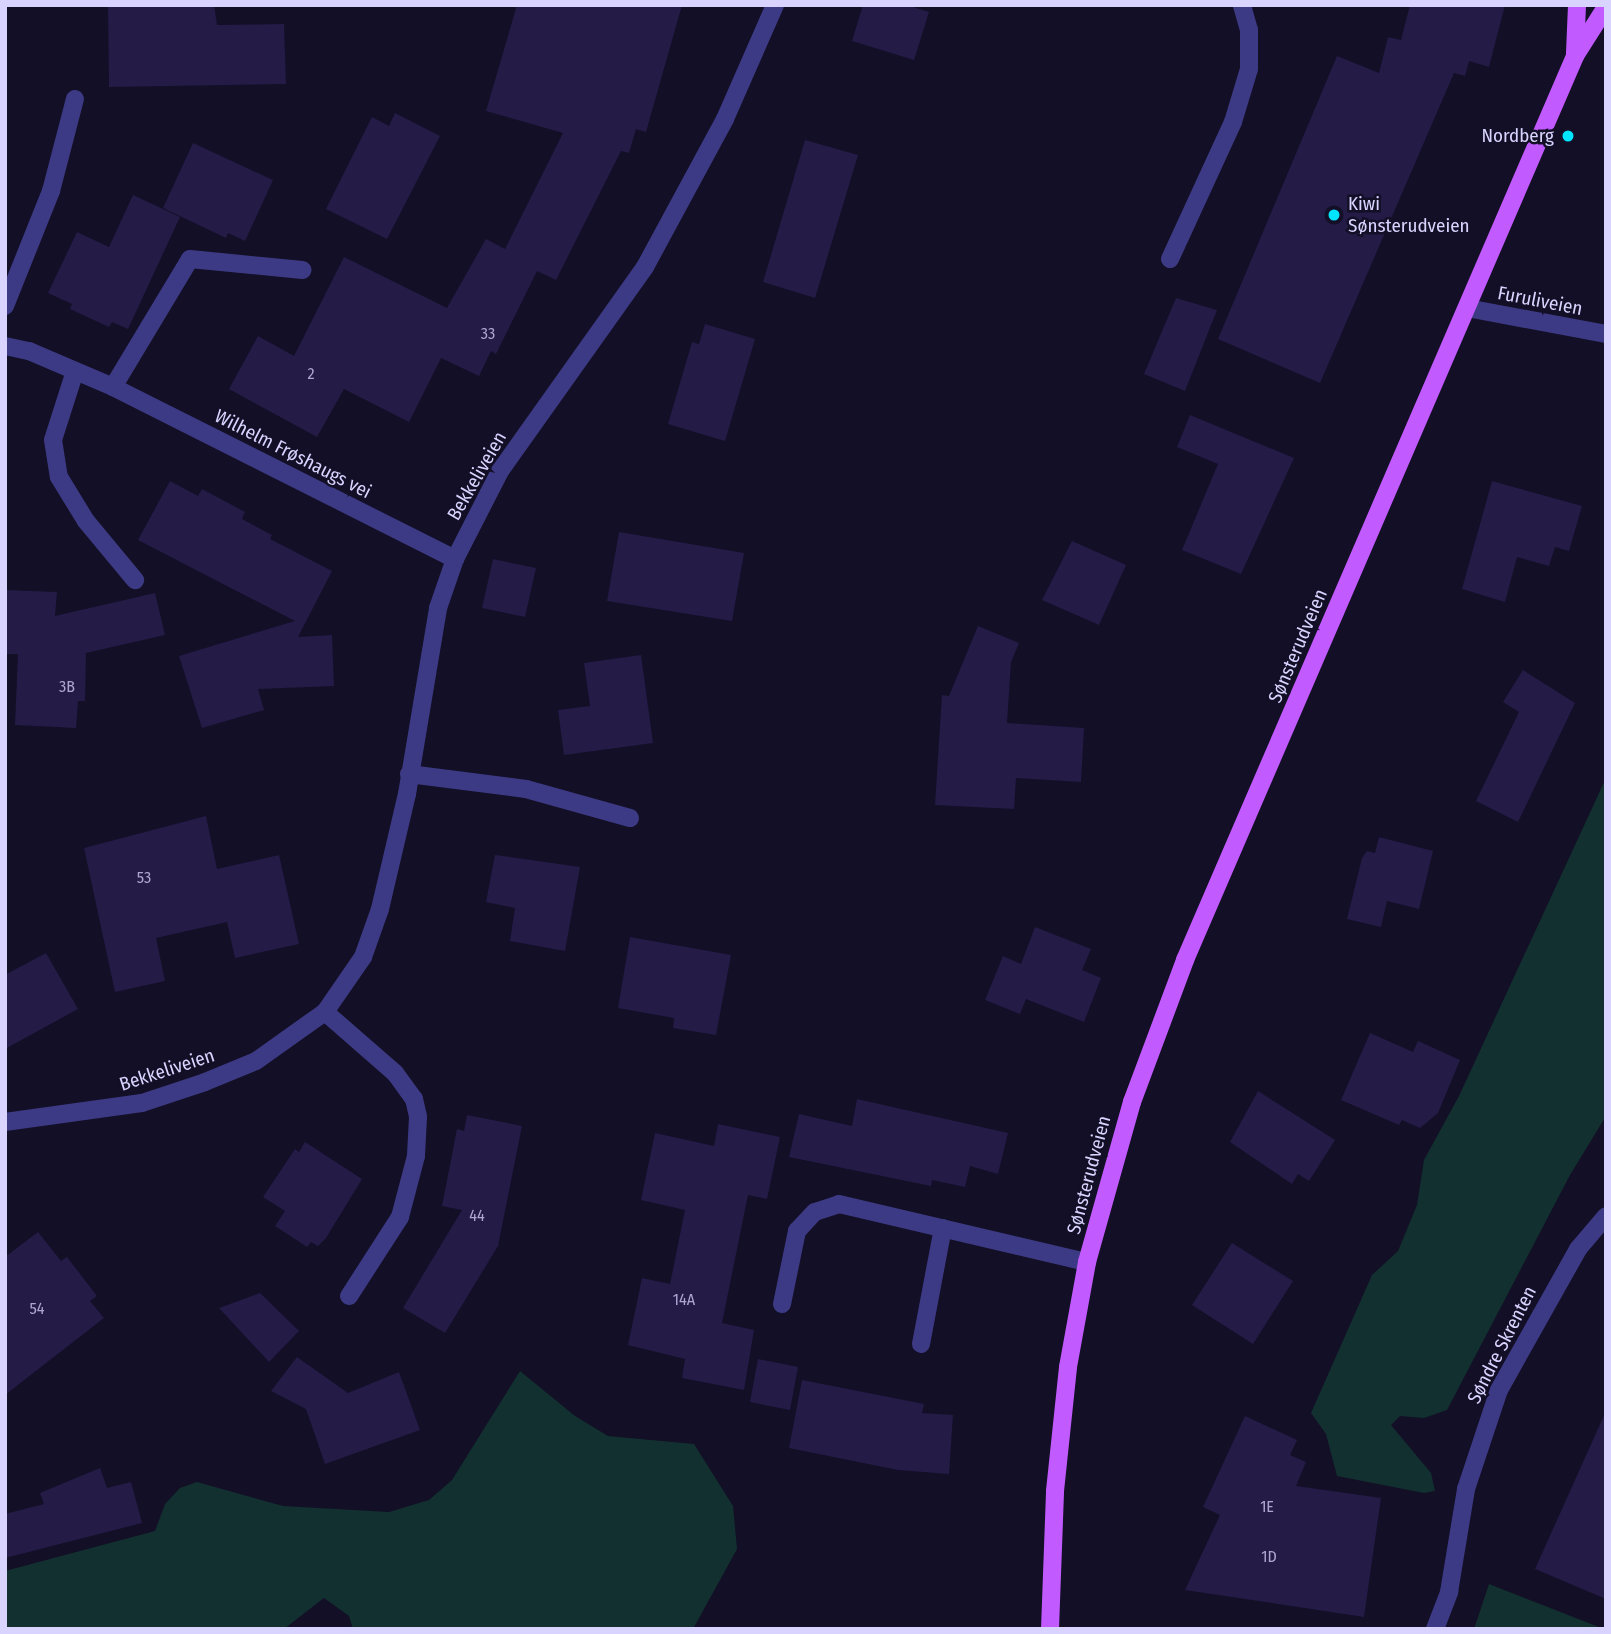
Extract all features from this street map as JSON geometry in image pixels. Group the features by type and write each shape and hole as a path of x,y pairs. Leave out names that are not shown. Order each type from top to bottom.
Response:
{"main road":[{"name":"Sønsterudveien","path":"1575,56 1577,5"},
{"name":"Sønsterudveien","path":"1050,1629 1060,1421 1087,1262 1132,1102 1185,961 1575,56 1606,7"}],"street":[{"name":"Bekkeliveien","path":"5,1122 142,1103 256,1061 325,1012 363,957 380,909 409,774 438,608 455,559 500,471 645,268 724,119 775,5"},
{"path":"1170,259 1233,122 1250,69 1249,30 1242,5"},
{"path":"5,306 51,191 75,99"},
{"path":"113,387 190,259 302,270"},
{"name":"Furuliveien","path":"1467,308 1606,334"},
{"name":"Wilhelm Frøshaugs vei","path":"5,346 75,370 113,387 455,559"},
{"path":"75,370 53,440 59,477 86,521 135,580"},
{"path":"409,774 526,789 630,818"},
{"path":"325,1012 395,1073 414,1099 419,1129 400,1217 349,1296"},
{"name":"Sønsterudveien","path":"782,1304 797,1231 815,1212 839,1204 1087,1262"},
{"name":"Søndre Skrenten","path":"1435,1629 1449,1592 1466,1489 1499,1390 1572,1259 1606,1216"},
{"path":"921,1344 943,1228"}],"green space":[{"path":"1606,778 1606,1116 1570,1175 1447,1410 1424,1418 1400,1416 1391,1425 1431,1473 1435,1491 1424,1493 1337,1476 1326,1434 1311,1413 1372,1275 1398,1251 1417,1205 1424,1160 1459,1096"},
{"path":"520,1371 575,1416 608,1436 694,1444 733,1506 737,1549 693,1629 353,1629 349,1616 324,1598 284,1629 5,1629 5,1571 155,1531 165,1504 180,1488 197,1482 283,1506 389,1512 429,1500 452,1480"},
{"path":"1489,1584 1604,1629 1474,1629"}],"building":[{"path":"108,5 214,5 217,25 284,24 286,84 109,87"},
{"path":"517,5 682,5 646,132 636,129 629,153 621,151 556,280 537,271 496,354 491,351 479,376 441,358 409,422 344,389 317,437 229,389 258,336 294,356 344,257 447,308 486,239 505,249 563,133 486,111"},
{"path":"863,5 907,5 929,12 914,60 852,41"},
{"path":"1410,5 1505,5 1489,67 1469,61 1465,76 1454,73 1320,383 1218,339 1337,56 1379,73 1388,37 1401,40"},
{"path":"395,113 440,136 387,239 326,209 372,117 389,126"},
{"path":"805,140 858,155 815,298 763,282"},
{"path":"193,143 273,180 245,241 228,233 226,238 163,208"},
{"path":"133,195 180,217 128,329 112,322 109,327 70,309 72,304 48,293 77,232 109,247"},
{"path":"1176,298 1217,310 1185,391 1144,374"},
{"path":"705,324 755,339 725,441 668,424 692,342 699,344"},
{"path":"1190,415 1294,458 1241,574 1182,550 1218,464 1177,447"},
{"path":"170,481 198,496 202,489 245,512 242,519 272,535 270,539 332,571 298,637 332,635 334,686 258,689 264,710 202,728 179,656 295,621 138,540"},
{"path":"1492,481 1582,506 1569,551 1555,547 1549,566 1517,557 1505,602 1462,589"},
{"path":"619,532 744,553 732,621 607,601"},
{"path":"1072,541 1126,565 1099,625 1042,600"},
{"path":"493,559 536,568 525,617 482,608"},
{"path":"5,590 57,592 55,616 155,593 165,635 86,653 85,701 78,701 76,728 15,725 18,654 5,654"},
{"path":"978,626 1019,643 1011,662 1007,723 1084,728 1081,782 1016,778 1014,809 935,805 942,695 949,696"},
{"path":"641,655 653,743 564,755 558,710 590,706 584,663"},
{"path":"1523,670 1575,703 1518,822 1476,801 1519,712 1503,702"},
{"path":"206,816 217,869 279,855 299,944 235,958 227,922 156,938 165,981 115,992 84,848"},
{"path":"1379,837 1433,851 1419,909 1387,901 1381,927 1347,919 1362,858 1367,851 1375,853"},
{"path":"495,855 580,867 565,951 510,941 515,908 486,902"},
{"path":"1035,927 1091,949 1082,970 1101,978 1084,1022 1026,999 1020,1014 985,1000 1003,956 1021,964"},
{"path":"630,937 731,955 716,1035 673,1028 674,1018 618,1008"},
{"path":"46,953 78,1009 5,1049 5,975"},
{"path":"1370,1033 1413,1052 1418,1041 1460,1060 1438,1113 1420,1128 1402,1120 1399,1125 1341,1100"},
{"path":"1258,1091 1335,1140 1309,1181 1298,1174 1292,1184 1230,1142"},
{"path":"857,1099 1008,1133 998,1174 970,1166 965,1187 932,1180 931,1186 789,1157 799,1114 852,1126"},
{"path":"467,1115 522,1126 498,1246 445,1333 403,1308 462,1210 442,1206 457,1129 464,1131"},
{"path":"718,1124 780,1137 767,1199 748,1195 722,1323 754,1330 744,1390 682,1378 685,1359 628,1345 642,1278 670,1284 685,1210 641,1200 655,1133 714,1146"},
{"path":"305,1142 362,1179 326,1238 318,1246 311,1242 307,1247 275,1226 285,1211 263,1197 295,1149 299,1152"},
{"path":"38,1232 61,1261 67,1257 97,1296 90,1301 104,1318 5,1395 5,1257"},
{"path":"1232,1243 1293,1281 1253,1344 1192,1305"},
{"path":"260,1293 299,1331 269,1362 219,1308"},
{"path":"297,1357 348,1393 399,1372 420,1430 325,1464 306,1409 271,1391"},
{"path":"758,1359 798,1367 790,1410 750,1402"},
{"path":"802,1380 924,1404 922,1413 953,1415 949,1474 898,1470 789,1448"},
{"path":"1606,1411 1606,1599 1535,1569"},
{"path":"1245,1416 1297,1440 1290,1455 1306,1462 1296,1486 1381,1498 1364,1617 1185,1590 1220,1515 1203,1507"},
{"path":"100,1468 107,1488 131,1482 142,1523 5,1558 5,1514 44,1504 40,1493"}],"place":[{"name":"Nordberg","path":"1568,136"},
{"name":"Kiwi Sønsterudveien","path":"1334,215"}]}
